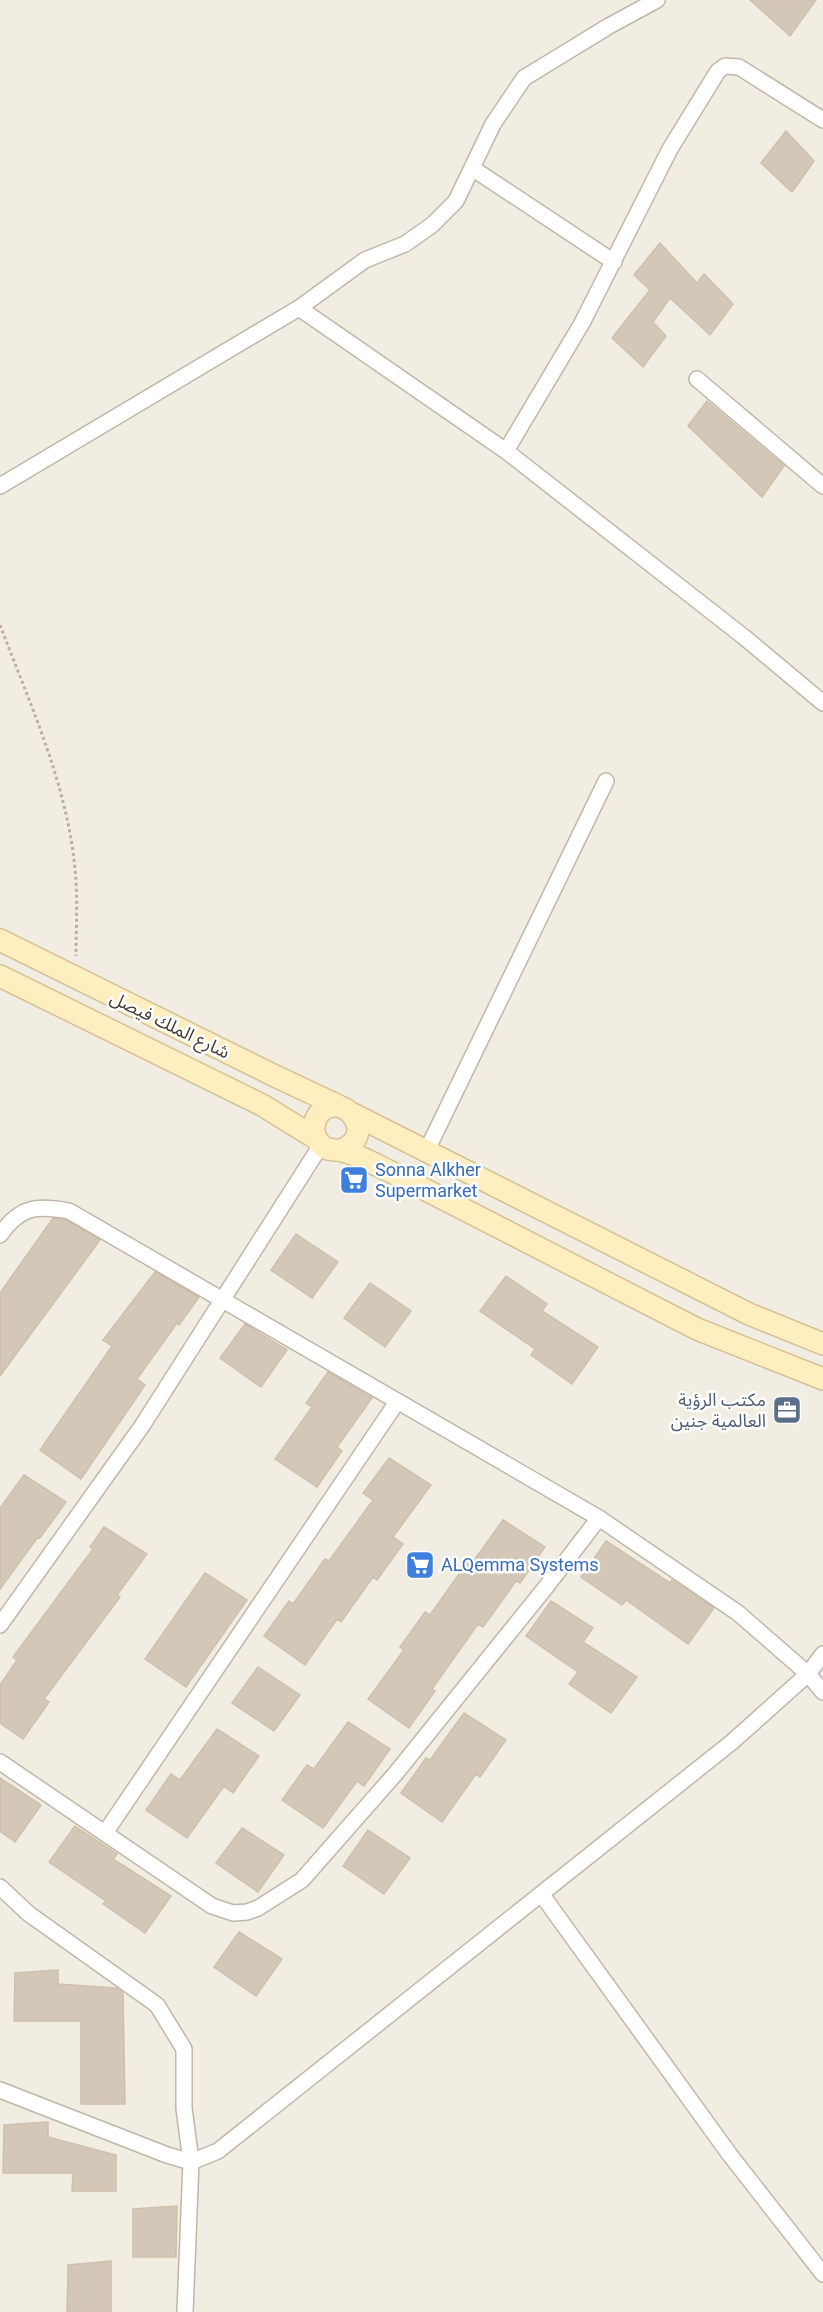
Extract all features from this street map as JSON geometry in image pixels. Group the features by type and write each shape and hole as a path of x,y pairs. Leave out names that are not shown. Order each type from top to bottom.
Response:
{"main road":[{"name":"شارع الملك فيصل","path":"0,940 347,1111 749,1314 823,1344"},
{"name":"شارع الملك فيصل","path":"0,976 262,1105 326,1145 391,1172 697,1329 823,1380"},
{"path":"326,1108 347,1111 357,1121 357,1136 353,1142 326,1145 314,1126 320,1113 326,1108"}],"street":[{"path":"0,486 299,308 365,260 405,244 432,225 456,201 493,124 524,78 579,43 657,0"},
{"path":"506,451 582,323 670,148 718,71 725,66 739,67 823,120"},
{"path":"472,168 614,262"},
{"path":"299,308 506,451 744,637 823,704"},
{"path":"697,379 823,486"},
{"path":"426,1152 606,781"},
{"path":"0,1625 142,1426 326,1145"},
{"path":"0,1235 25,1210 48,1207 69,1211 599,1518 738,1613 808,1674 823,1692"},
{"path":"105,1833 397,1402"},
{"path":"0,1762 212,1906 225,1912 240,1913 254,1910 296,1885 396,1773 599,1518"},
{"path":"0,2090 167,2155 192,2162 218,2151 732,1742 808,1674 823,1654"},
{"path":"0,1887 29,1914 157,2005 184,2049 184,2108 192,2162 185,2312"},
{"path":"542,1895 730,2155 823,2274"}],"path":[{"path":"0,625 53,767 67,822 75,869 76,978"}],"building":[{"path":"750,0 816,0 790,36"},
{"path":"786,131 814,161 792,192 761,163"},
{"path":"660,243 697,283 704,274 733,304 710,335 670,298 653,322 666,336 643,367 612,338 650,290 634,275"},
{"path":"707,401 784,466 762,497 688,426"},
{"path":"53,1218 66,1220 100,1240 0,1376 0,1293"},
{"path":"296,1234 338,1262 312,1298 271,1270"},
{"path":"155,1272 199,1297 179,1325 177,1323 137,1379 145,1385 81,1479 40,1450 112,1346 103,1340"},
{"path":"506,1276 547,1304 542,1311 598,1347 572,1384 531,1355 535,1349 480,1311"},
{"path":"370,1283 411,1311 385,1347 344,1318"},
{"path":"245,1324 287,1350 261,1387 220,1358"},
{"path":"328,1372 372,1398 337,1447 342,1451 317,1487 275,1459 312,1407 306,1403"},
{"path":"389,1458 431,1485 393,1537 403,1544 377,1580 373,1577 341,1622 337,1619 305,1665 264,1636 289,1601 293,1604 325,1559 329,1561 373,1500 363,1493"},
{"path":"24,1475 66,1502 0,1589 0,1508"},
{"path":"503,1520 545,1547 520,1583 516,1581 483,1627 478,1624 432,1689 435,1691 409,1728 368,1699 404,1650 400,1647 425,1612 430,1615 467,1563 470,1566"},
{"path":"104,1527 147,1554 117,1595 120,1597 44,1699 49,1702 23,1739 0,1723 0,1685 17,1660 13,1657 93,1549 90,1547"},
{"path":"606,1541 670,1583 672,1580 714,1608 688,1644 626,1600 622,1605 581,1577"},
{"path":"205,1573 247,1600 186,1687 145,1659"},
{"path":"551,1601 593,1628 583,1642 637,1677 611,1713 569,1684 578,1672 526,1636"},
{"path":"258,1667 300,1695 274,1731 232,1703"},
{"path":"464,1713 506,1740 480,1777 476,1774 442,1822 401,1793 426,1758 430,1760"},
{"path":"348,1722 390,1749 364,1786 357,1781 323,1828 282,1800 307,1765 314,1769"},
{"path":"217,1729 259,1756 233,1793 224,1786 187,1838 146,1810 171,1774 180,1780"},
{"path":"0,1778 41,1805 15,1842 0,1831"},
{"path":"75,1826 117,1854 113,1859 171,1896 145,1933 103,1904 106,1901 49,1862"},
{"path":"242,1828 284,1855 258,1892 216,1863"},
{"path":"368,1830 410,1858 384,1894 343,1866"},
{"path":"239,1932 282,1959 256,1996 214,1967"},
{"path":"58,1970 58,1984 116,1988 123,1993 125,2104 81,2104 81,2021 14,2021 15,1973"},
{"path":"48,2122 48,2137 116,2155 116,2191 72,2191 73,2173 3,2173 4,2125"},
{"path":"177,2206 176,2257 133,2257 133,2209"},
{"path":"111,2261 111,2312 67,2312 68,2265"}],"place":[{"name":"Sonna Alkher Supermarket","path":"354,1180"},
{"name":"مكتب الرؤية العالمية جنين","path":"787,1410"},
{"name":"ALQemma Systems","path":"420,1565"}]}
